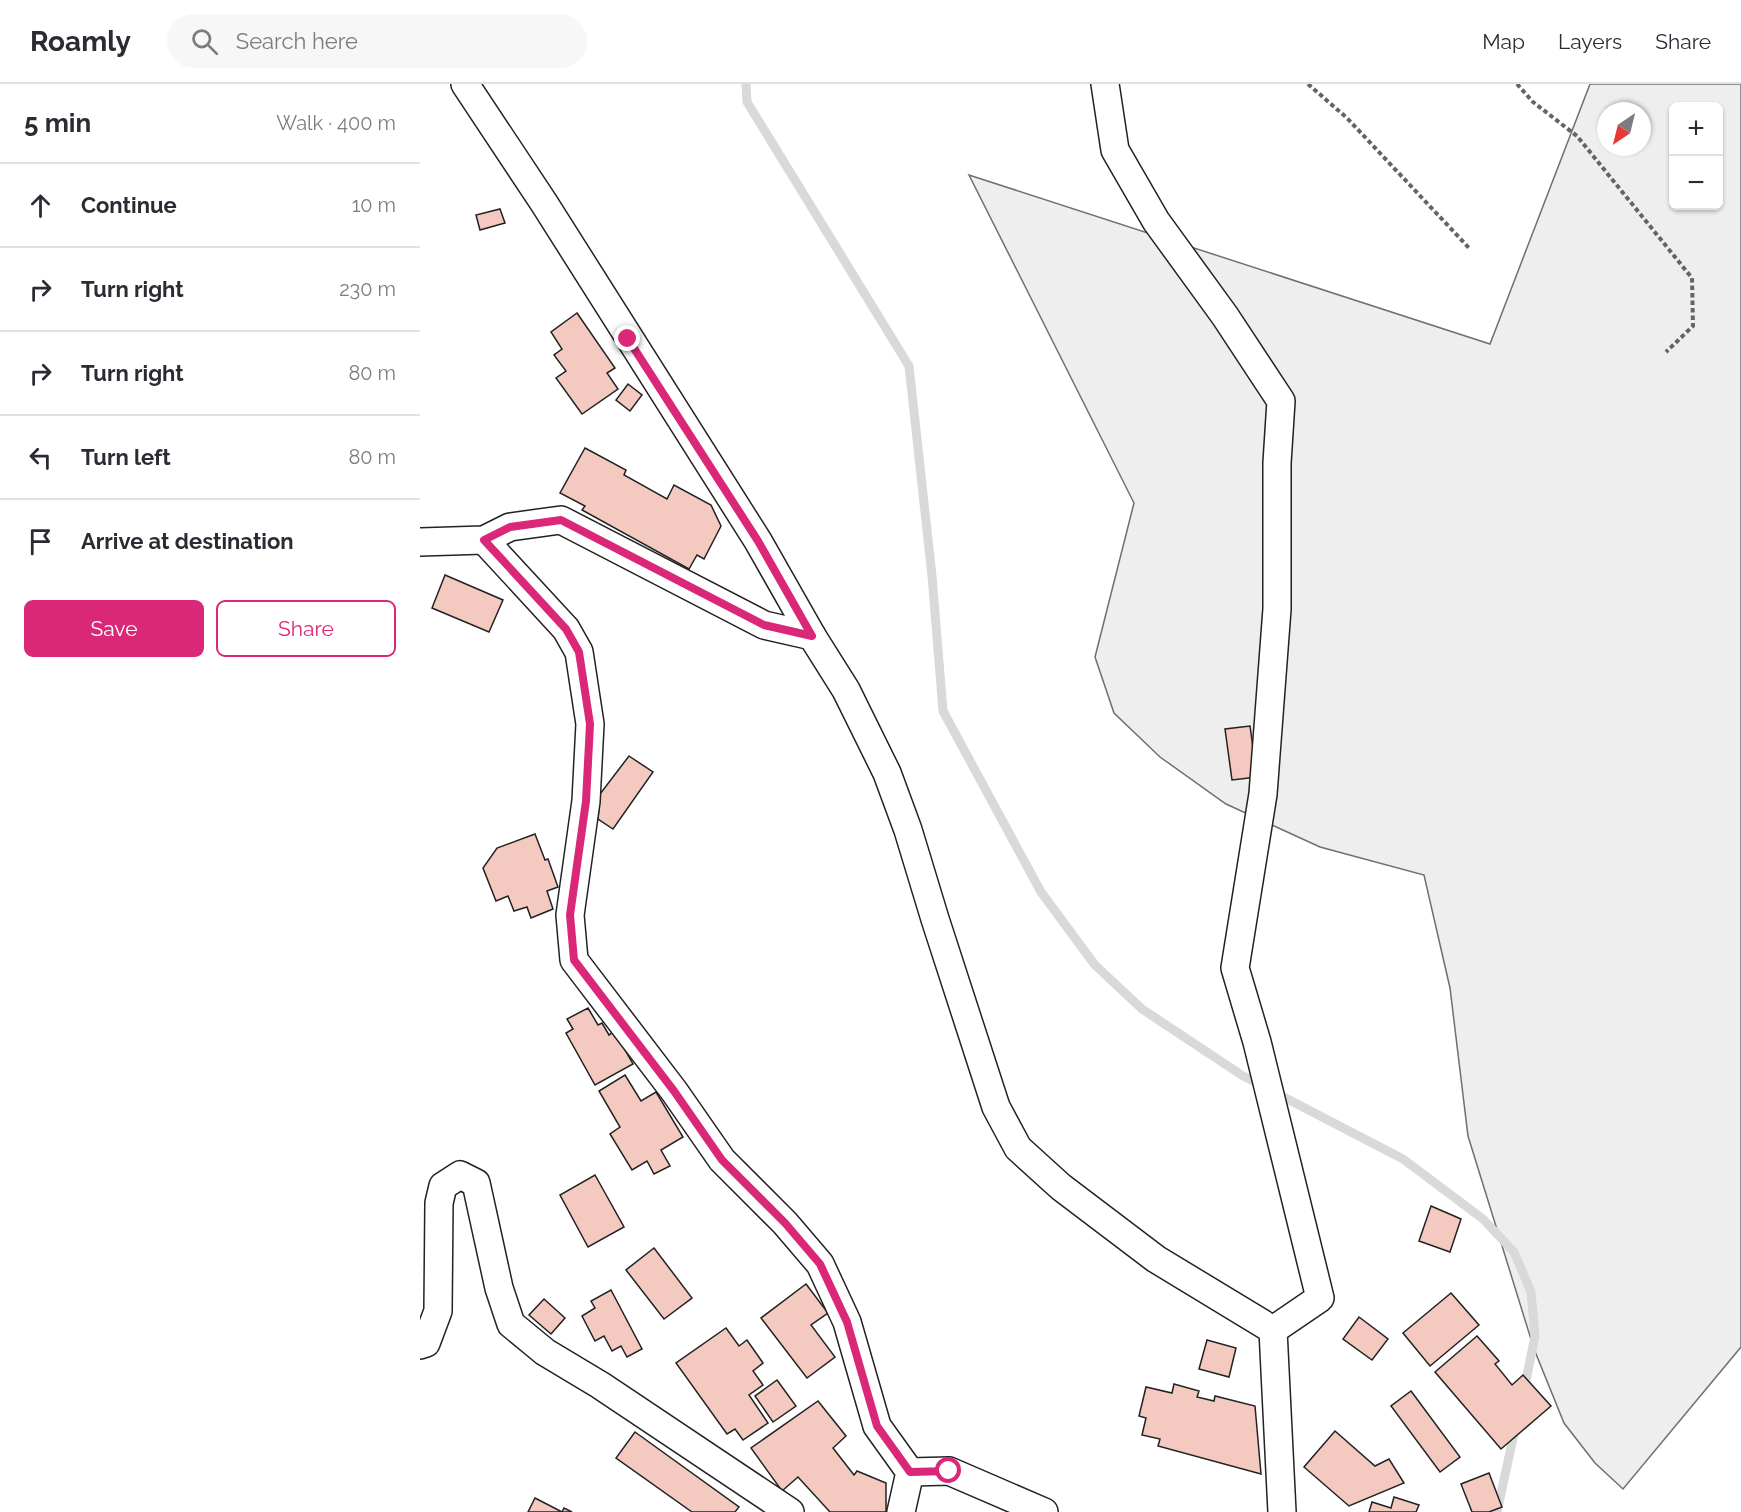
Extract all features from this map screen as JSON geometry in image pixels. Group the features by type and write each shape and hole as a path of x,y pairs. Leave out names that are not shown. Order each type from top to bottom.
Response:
{"street":[{"path":"465,84 544,203 758,541 812,636 846,690 886,773 908,830 934,920 996,1107 1018,1148 1060,1187 1156,1259 1273,1330"},
{"path":"1105,84 1115,150 1156,221 1281,401 1277,463 1277,609 1263,794 1235,968 1262,1065 1320,1298 1273,1330"},
{"path":"420,542 484,540 510,527 561,520 764,625 812,636"},
{"path":"484,540 566,629 579,652 590,724 586,801 570,915 574,960 674,1091 722,1160 785,1223 820,1264 847,1322 877,1426 910,1472 901,1512"},
{"path":"420,1346 426,1343 438,1311 439,1203 443,1186 460,1175 476,1183 499,1288 511,1324 545,1352 600,1385 790,1512"},
{"path":"1273,1330 1282,1512"},
{"path":"910,1472 949,1471 1044,1512"}],"path":[{"path":"1308,84 1347,118 1470,249"},
{"path":"1517,84 1533,102 1577,136 1692,278 1693,326 1666,352"}],"shaded area":[{"path":"1590,84 1741,84 1741,1347 1623,1489 1595,1463 1564,1423 1534,1349 1468,1136 1450,988 1424,875 1320,847 1226,804 1160,757 1114,713 1095,657 1134,503 969,175 1490,344"}],"building":[{"path":"500,209 505,223 480,230 476,215"},
{"path":"577,313 615,368 607,373 618,389 582,414 556,378 566,371 554,355 562,349 551,332"},
{"path":"628,384 642,395 630,411 616,400"},
{"path":"585,448 626,470 624,475 667,499 674,485 711,505 721,526 704,559 697,555 689,569 582,510 585,506 560,493"},
{"path":"445,575 503,600 489,632 432,608"},
{"path":"1250,726 1257,777 1232,780 1225,729"},
{"path":"629,756 653,772 613,829 598,819 600,794"},
{"path":"535,834 545,860 548,859 558,887 547,891 553,909 531,918 527,907 514,911 508,896 496,901 483,868 497,848"},
{"path":"588,1008 598,1025 602,1023 609,1035 614,1031 633,1064 595,1085 566,1033 573,1029 567,1019"},
{"path":"625,1075 641,1101 656,1092 683,1137 661,1150 670,1166 654,1174 647,1161 632,1170 610,1134 620,1127 599,1091"},
{"path":"595,1175 624,1227 588,1247 560,1195"},
{"path":"1431,1206 1461,1219 1450,1252 1419,1241"},
{"path":"654,1248 692,1298 664,1319 626,1270"},
{"path":"806,1284 828,1313 811,1325 835,1357 807,1378 761,1318"},
{"path":"611,1290 642,1349 627,1357 621,1346 612,1351 604,1336 595,1341 582,1316 595,1308 591,1301"},
{"path":"1451,1293 1479,1325 1430,1366 1403,1333"},
{"path":"544,1299 565,1318 551,1334 529,1315"},
{"path":"1359,1317 1388,1339 1372,1360 1343,1339"},
{"path":"726,1328 739,1346 747,1340 763,1363 753,1371 763,1385 749,1395 768,1423 743,1440 735,1429 727,1434 676,1363"},
{"path":"1477,1336 1499,1361 1495,1364 1512,1385 1523,1375 1551,1406 1501,1449 1435,1372"},
{"path":"1207,1340 1236,1348 1229,1377 1199,1369"},
{"path":"777,1380 796,1406 773,1422 755,1396"},
{"path":"1174,1384 1199,1391 1197,1397 1214,1401 1215,1396 1255,1406 1261,1474 1158,1446 1160,1439 1142,1435 1146,1418 1139,1416 1146,1387 1172,1393"},
{"path":"1411,1391 1460,1457 1440,1472 1391,1406"},
{"path":"818,1401 846,1436 833,1448 854,1475 857,1471 886,1483 886,1512 830,1512 798,1477 782,1491 751,1448"},
{"path":"1335,1431 1375,1466 1389,1459 1404,1483 1349,1506 1304,1467"},
{"path":"635,1432 739,1507 735,1512 692,1512 616,1458"},
{"path":"1489,1473 1502,1507 1489,1512 1472,1512 1461,1484"},
{"path":"1394,1497 1419,1505 1416,1512 1369,1512 1372,1502 1391,1508"},
{"path":"535,1498 562,1512 528,1512"}],"waterway":[{"path":"746,84 747,102 909,366 932,576 943,711 1041,892 1095,965 1142,1009 1243,1076 1262,1085"},
{"path":"1274,1092 1403,1159 1483,1219 1514,1252 1531,1292 1535,1336 1524,1390"},
{"path":"1497,1512 1515,1429"}],"route":[{"path":"628,339 758,541 812,636 764,625 561,520 510,527 484,540 566,629 579,652 590,724 586,801 570,915 574,960 674,1091 722,1160 785,1223 820,1264 847,1322 877,1426 910,1472 949,1471"}]}
